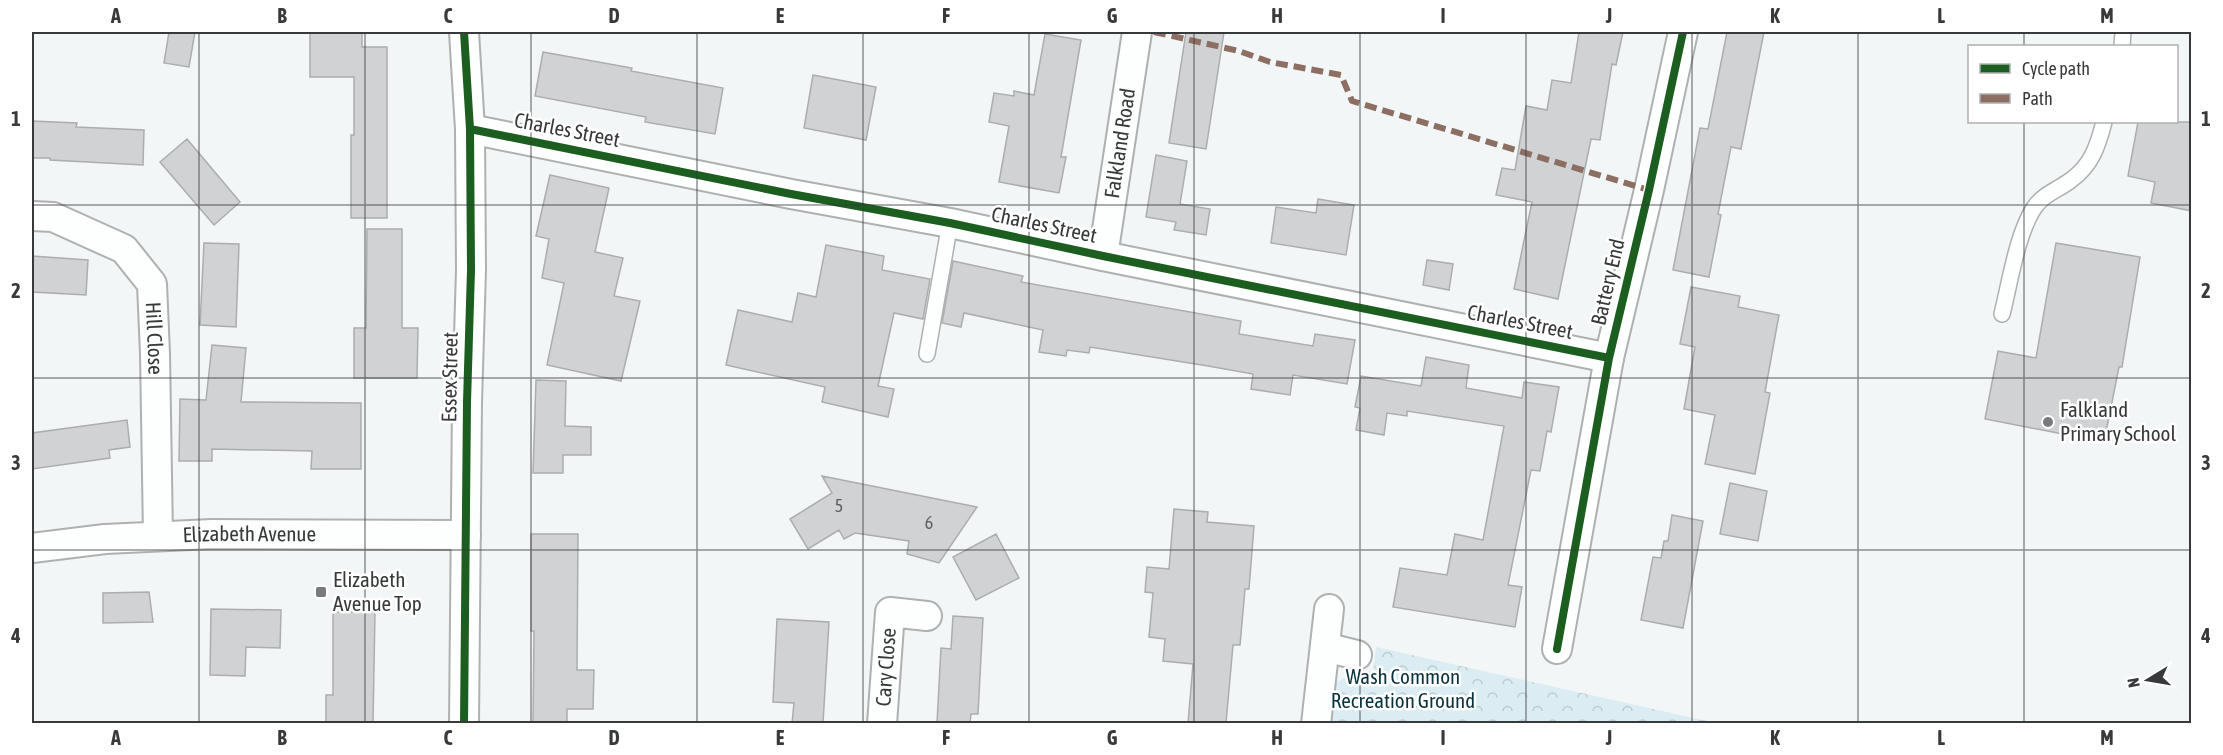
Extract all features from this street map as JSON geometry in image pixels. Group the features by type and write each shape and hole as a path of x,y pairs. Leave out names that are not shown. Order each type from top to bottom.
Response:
{"street":[{"name":"Essex Street","path":"464,32 470,129 471,270 464,723"},
{"name":"Falkland Road","path":"1103,256 1137,32"},
{"name":"Battery End","path":"1557,649 1609,358 1649,190 1683,32"},
{"name":"Charles Street","path":"470,129 791,194 950,223 1609,358"},
{"name":"Hill Close","path":"32,216 53,217 124,249 152,284 158,536"},
{"name":"Elizabeth Avenue","path":"32,548 158,536 212,534 466,535"},
{"path":"1316,723 1329,609"},
{"name":"Cary Close","path":"882,723 890,612 927,616"},
{"path":"1325,647 1357,655"}],"lane":[{"path":"2002,314 2024,226 2035,206 2050,192 2070,181 2084,168 2096,151 2104,123"},
{"path":"927,354 950,223"}],"green space":[{"name":"Wash Common Recreation Ground","path":"1376,647 1716,723 1330,724 1335,684 1353,672 1373,671"}],"building":[{"path":"169,32 195,32 189,67 164,63"},
{"path":"310,32 362,32 362,47 387,47 387,218 351,218 354,77 310,77"},
{"path":"1186,32 1224,32 1206,149 1169,143"},
{"path":"1579,32 1623,32 1616,65 1612,64 1600,140 1591,139 1558,299 1514,289 1532,202 1496,195 1502,168 1515,170 1526,106 1547,110 1552,80 1571,83"},
{"path":"1727,32 1764,32 1741,149 1731,147 1709,277 1673,270 1700,128 1708,129"},
{"path":"1045,34 1081,40 1061,157 1066,157 1059,193 999,182 1009,126 989,122 994,93 1014,96 1014,91 1034,95"},
{"path":"543,52 723,88 715,134 645,122 646,117 535,96"},
{"path":"813,75 876,87 866,140 804,128"},
{"path":"32,121 77,123 76,127 144,130 143,165 32,158"},
{"path":"2192,122 2192,211 2151,203 2155,182 2128,176 2138,123"},
{"path":"187,139 240,202 214,225 160,162"},
{"path":"1156,155 1187,161 1180,204 1210,209 1206,235 1174,230 1176,222 1146,217"},
{"path":"550,175 609,188 595,252 623,258 614,296 640,301 621,381 547,365 564,283 542,278 549,239 536,236"},
{"path":"1318,199 1354,205 1346,255 1271,243 1276,207 1316,213"},
{"path":"367,229 402,229 402,328 418,328 417,378 354,378 354,328 366,328"},
{"path":"204,243 239,244 236,327 200,325"},
{"path":"2056,243 2140,257 2122,367 2119,367 2104,442 1985,419 1998,351 2036,358"},
{"path":"826,245 884,256 882,270 930,279 923,319 894,313 878,386 894,389 888,417 822,402 825,387 726,365 738,310 792,322 798,293 816,297"},
{"path":"32,256 88,260 86,295 32,292"},
{"path":"1427,260 1453,264 1449,290 1423,285"},
{"path":"953,261 1023,276 1021,282 1241,321 1239,334 1313,346 1315,334 1355,340 1347,384 1293,375 1290,395 1251,389 1253,374 1208,366 1090,347 1089,353 1067,350 1066,356 1039,352 1043,330 964,313 961,327 942,323"},
{"path":"1691,287 1740,296 1738,307 1779,315 1765,392 1770,393 1755,474 1705,464 1715,415 1684,409 1695,347 1680,344"},
{"path":"212,345 246,348 241,402 361,403 361,469 311,469 312,451 212,449 212,461 179,461 180,399 206,400"},
{"path":"1426,357 1469,365 1466,388 1522,398 1524,382 1559,387 1551,432 1547,431 1540,471 1531,470 1508,585 1522,587 1515,627 1393,607 1400,568 1447,575 1455,534 1483,540 1504,426 1407,411 1407,416 1387,413 1384,435 1356,430 1360,408 1355,407 1361,376 1421,386"},
{"path":"536,380 566,381 565,426 591,427 591,455 563,455 563,473 533,473"},
{"path":"127,420 130,447 109,450 110,458 32,469 32,433"},
{"path":"822,476 977,507 939,563 907,554 909,541 855,533 844,539 839,530 808,549 790,519 832,493"},
{"path":"1730,483 1767,491 1758,541 1720,534"},
{"path":"1174,509 1208,512 1207,522 1254,526 1249,589 1245,589 1240,645 1233,645 1226,723 1188,723 1193,664 1163,661 1165,639 1149,637 1153,593 1145,592 1147,567 1169,569"},
{"path":"1672,515 1703,521 1683,628 1641,620 1653,557 1661,558 1664,541 1668,541"},
{"path":"531,534 578,534 577,670 594,670 593,709 567,709 567,723 533,723 534,631 531,631"},
{"path":"996,534 1019,578 976,600 953,557"},
{"path":"149,592 153,622 103,623 103,593"},
{"path":"211,609 281,610 280,648 246,647 245,676 210,675"},
{"path":"333,612 375,612 373,723 326,723 326,695 333,695"},
{"path":"953,616 983,618 978,714 971,714 970,723 937,723 941,648 951,649"},
{"path":"777,619 829,622 823,723 792,723 794,703 773,702"}],"marked path":[{"path":"1154,32 1239,51 1270,62 1341,75 1352,101 1649,190"}],"cycle path":[{"path":"464,32 470,129 471,270 467,402 464,724"},
{"path":"1557,649 1609,358 1649,190 1683,32"},
{"path":"470,129 791,194 950,223 1609,358"}],"place":[{"name":"Falkland Primary School","path":"2048,422"},
{"name":"Elizabeth Avenue Top","path":"321,592"}]}
